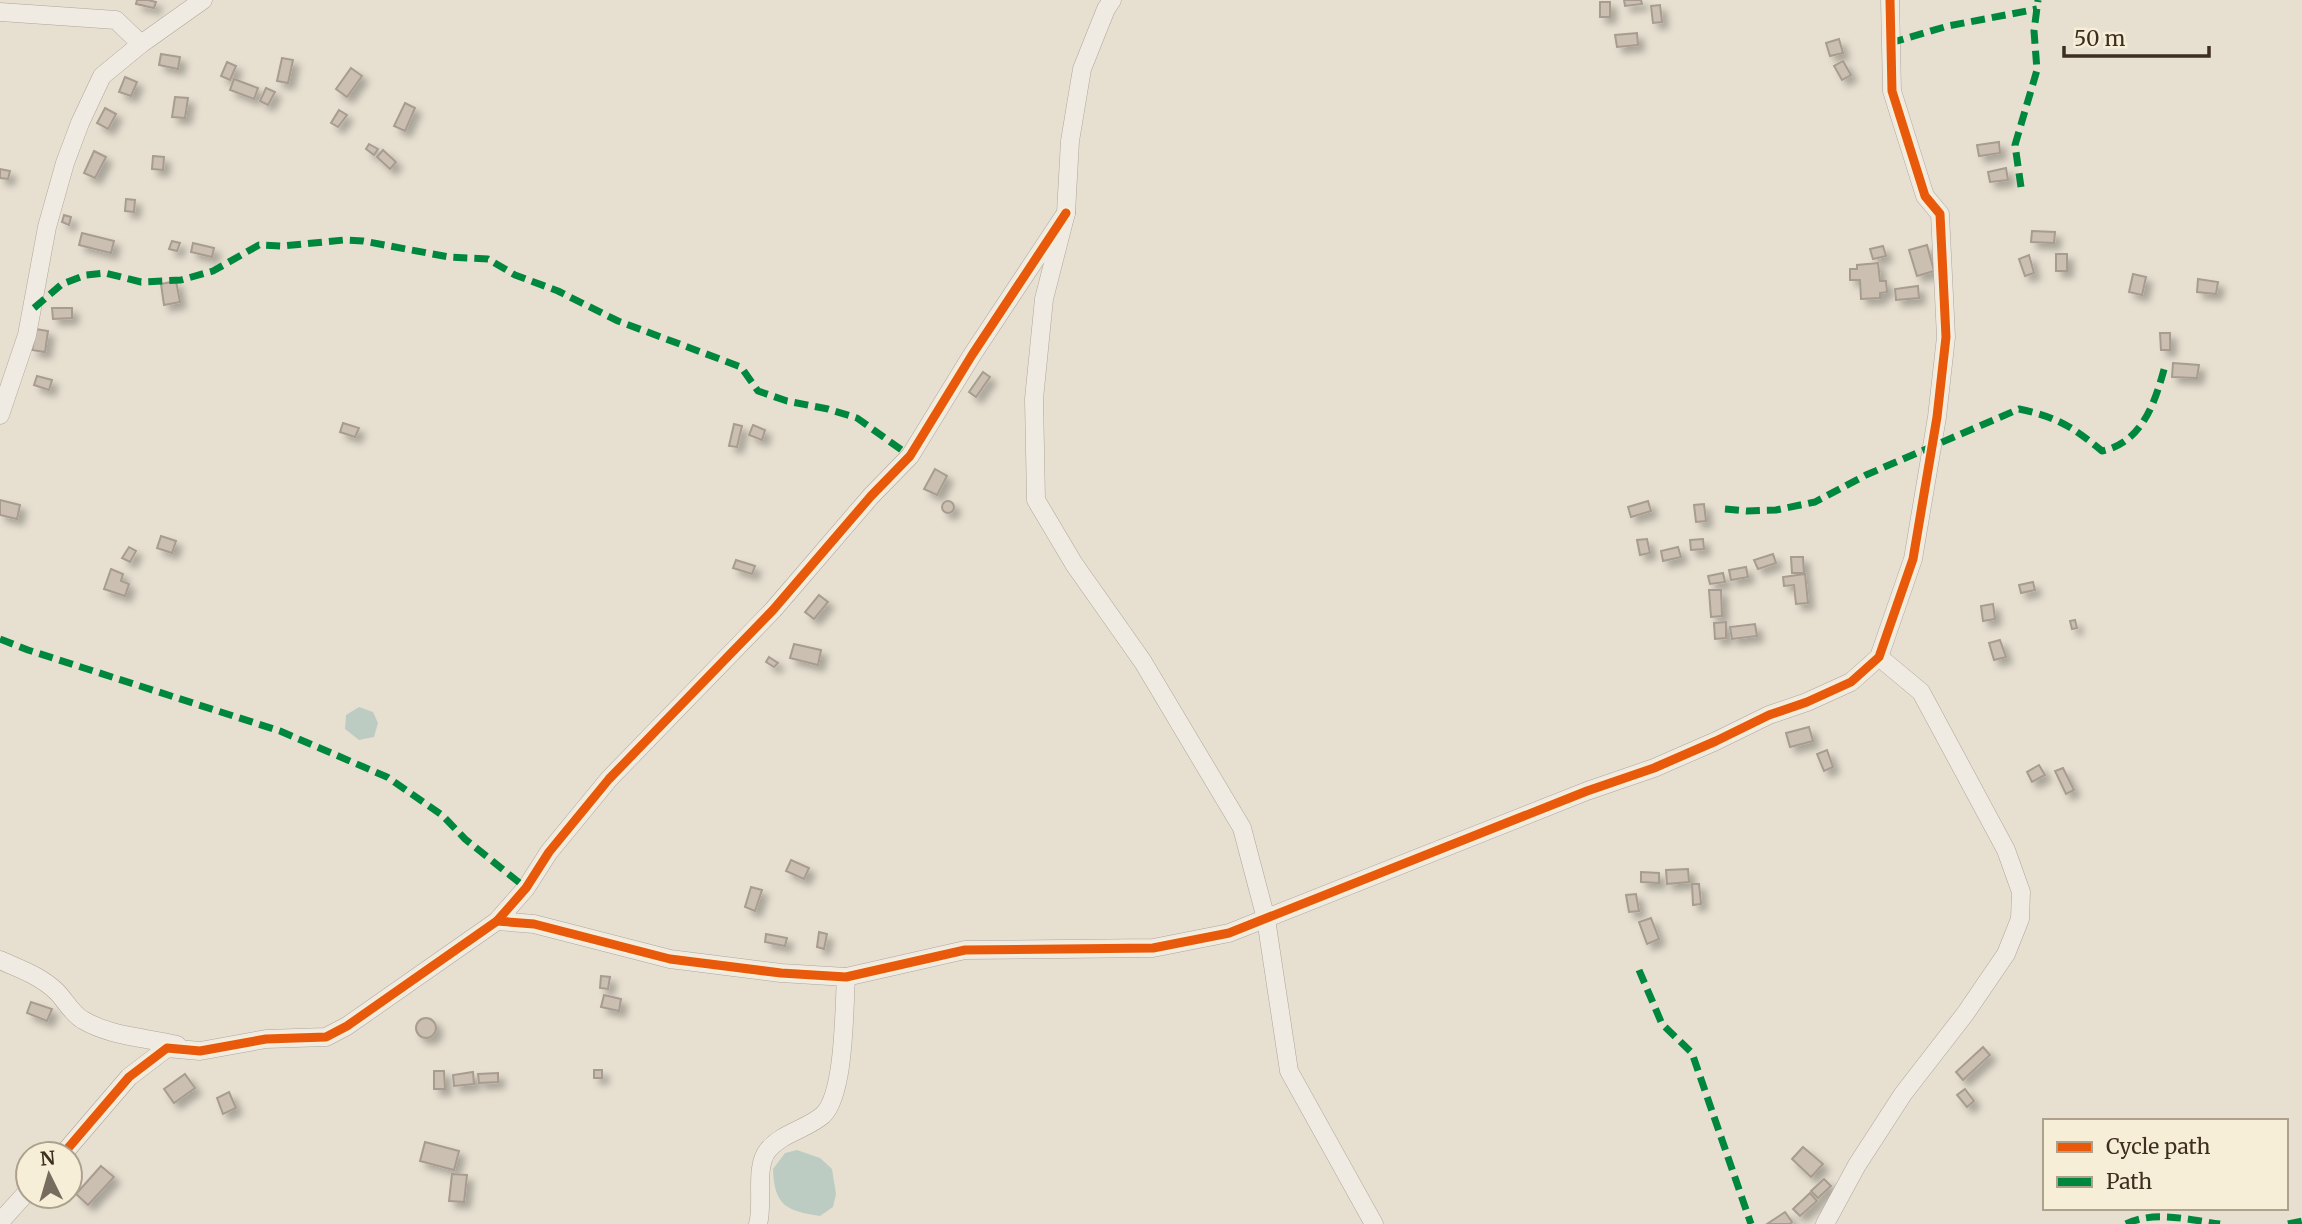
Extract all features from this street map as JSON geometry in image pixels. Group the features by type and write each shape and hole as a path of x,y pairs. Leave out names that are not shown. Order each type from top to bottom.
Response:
{"street":[{"path":"0,415 27,335 47,227 65,163 102,76 141,44 203,0"},
{"path":"1112,0 1082,69 1070,141 1066,213 1044,299 1034,399 1036,500 1074,564 1143,662 1242,828 1266,919 1289,1071 1374,1224"},
{"path":"497,921 534,924 670,959 781,973 846,977 965,950 1153,948 1229,933 1266,919 1587,791 1654,768 1769,715 1807,702 1851,682 1879,657 1913,559 1937,417 1946,337 1940,214 1925,196 1892,92 1890,0"},
{"path":"0,12 116,20 141,44"},
{"path":"75,1140 129,1077 167,1048 200,1051 266,1040 326,1037 347,1026 497,921 526,888 549,852 608,779 773,610 910,456 972,355 1066,213"},
{"path":"1825,1224 1857,1165 1903,1094 1965,1014 2006,954 2020,919 2021,892 2006,850 1921,692 1879,657"},
{"path":"0,960 42,978 80,1018 111,1033 148,1038 200,1051"},
{"path":"758,1224 761,1214 758,1185 767,1151 790,1133 824,1114 839,1080 846,977"},
{"path":"0,1222 14,1206"}],"shaded area":[{"path":"359,707 373,712 378,723 374,737 359,740 345,729 346,715"},
{"path":"797,1150 820,1158 832,1169 836,1194 833,1207 820,1216 790,1208 779,1198 776,1191 773,1169 785,1153"}],"building":[{"path":"137,0 156,2 154,8 136,4"},
{"path":"1624,0 1641,0 1642,4 1625,6"},
{"path":"1600,2 1610,2 1610,17 1600,17"},
{"path":"1660,5 1662,22 1653,23 1651,6"},
{"path":"1637,33 1638,45 1617,47 1615,35"},
{"path":"1839,39 1843,53 1830,56 1826,43"},
{"path":"161,54 180,57 178,69 159,65"},
{"path":"282,58 293,60 288,83 277,81"},
{"path":"1843,61 1851,75 1842,80 1834,66"},
{"path":"227,62 236,66 230,80 221,76"},
{"path":"351,68 362,76 347,97 336,89"},
{"path":"125,77 137,82 131,96 119,92"},
{"path":"234,79 258,88 254,99 230,90"},
{"path":"266,88 275,92 268,105 260,101"},
{"path":"175,97 188,98 185,118 172,117"},
{"path":"405,103 415,108 405,131 394,126"},
{"path":"105,108 116,114 108,129 97,123"},
{"path":"339,110 347,115 338,127 331,123"},
{"path":"1999,142 2000,153 1979,156 1977,145"},
{"path":"369,144 378,149 374,155 366,149"},
{"path":"383,150 396,162 390,169 377,157"},
{"path":"94,151 106,157 95,178 84,173"},
{"path":"153,156 164,157 163,170 152,169"},
{"path":"2006,168 2008,180 1990,182 1988,172"},
{"path":"0,169 10,171 8,179 0,178"},
{"path":"126,199 135,200 134,212 125,211"},
{"path":"64,215 71,217 69,225 62,222"},
{"path":"2032,231 2055,232 2054,243 2031,242"},
{"path":"82,233 114,241 111,253 79,245"},
{"path":"172,241 180,243 177,251 169,249"},
{"path":"193,243 214,248 212,257 191,252"},
{"path":"1927,245 1934,271 1917,276 1909,250"},
{"path":"1883,246 1886,256 1873,259 1870,249"},
{"path":"2056,254 2067,254 2067,271 2056,271"},
{"path":"2029,255 2034,273 2025,276 2019,259"},
{"path":"1878,263 1880,281 1886,281 1887,292 1880,293 1880,298 1861,299 1860,280 1850,280 1850,269 1857,269 1857,265"},
{"path":"2133,274 2146,277 2142,295 2129,292"},
{"path":"2198,279 2218,282 2216,294 2197,292"},
{"path":"176,281 180,302 164,305 161,284"},
{"path":"1918,286 1919,298 1896,300 1895,289"},
{"path":"52,308 72,308 72,318 53,319"},
{"path":"36,329 48,331 45,352 32,350"},
{"path":"2160,333 2170,333 2170,350 2161,350"},
{"path":"2173,363 2199,365 2197,378 2172,377"},
{"path":"983,372 990,377 976,397 969,392"},
{"path":"37,376 52,380 49,390 34,385"},
{"path":"343,423 359,428 355,437 340,432"},
{"path":"734,424 742,426 737,447 729,446"},
{"path":"753,425 765,430 762,440 749,435"},
{"path":"935,469 947,476 937,495 924,489"},
{"path":"0,500 20,505 17,519 0,515"},
{"path":"948,501 954,507 948,513 942,507"},
{"path":"1648,501 1651,511 1631,517 1628,507"},
{"path":"1704,504 1706,521 1696,522 1694,505"},
{"path":"161,536 176,541 172,553 157,548"},
{"path":"1647,539 1650,553 1640,555 1637,540"},
{"path":"1703,539 1704,549 1691,550 1690,540"},
{"path":"129,547 136,551 130,562 122,558"},
{"path":"1678,547 1681,557 1663,561 1661,551"},
{"path":"1773,554 1776,563 1758,569 1754,560"},
{"path":"1791,557 1803,557 1804,573 1792,573"},
{"path":"736,560 755,566 752,574 733,568"},
{"path":"1746,567 1748,577 1731,580 1729,570"},
{"path":"111,569 123,574 121,581 129,584 125,596 104,589"},
{"path":"1723,573 1725,582 1710,584 1708,576"},
{"path":"1805,574 1808,603 1796,604 1794,585 1784,586 1783,577"},
{"path":"2033,582 2035,590 2021,593 2019,585"},
{"path":"1709,590 1721,590 1722,616 1711,617"},
{"path":"819,595 828,602 814,619 805,612"},
{"path":"1993,604 1995,619 1983,621 1981,606"},
{"path":"2075,620 2077,628 2072,629 2070,621"},
{"path":"1726,622 1726,638 1715,639 1714,623"},
{"path":"1755,624 1757,636 1732,639 1730,627"},
{"path":"2000,640 2006,657 1994,660 1989,643"},
{"path":"794,644 821,650 818,665 790,658"},
{"path":"769,657 778,663 774,667 766,662"},
{"path":"1809,727 1813,741 1790,747 1786,733"},
{"path":"1827,750 1833,767 1824,771 1817,754"},
{"path":"2039,765 2045,775 2032,782 2027,772"},
{"path":"2063,768 2074,790 2066,794 2055,771"},
{"path":"791,860 809,868 804,879 786,871"},
{"path":"1688,869 1689,882 1667,884 1666,870"},
{"path":"1641,872 1659,873 1659,883 1641,882"},
{"path":"1692,884 1699,884 1701,904 1693,905"},
{"path":"751,887 762,890 755,911 745,907"},
{"path":"1636,894 1639,911 1629,912 1626,895"},
{"path":"1651,918 1659,939 1647,944 1639,922"},
{"path":"819,932 827,934 824,949 817,947"},
{"path":"766,934 787,938 785,946 765,942"},
{"path":"601,976 610,977 608,989 600,988"},
{"path":"604,995 621,999 619,1011 601,1007"},
{"path":"31,1002 52,1009 47,1021 27,1013"},
{"path":"426,1018 433,1021 436,1028 433,1035 426,1038 419,1035 416,1028 419,1021"},
{"path":"1983,1047 1990,1055 1963,1080 1956,1072"},
{"path":"594,1070 602,1070 602,1078 594,1078"},
{"path":"434,1071 444,1071 445,1089 434,1089"},
{"path":"473,1072 474,1084 454,1086 453,1075"},
{"path":"498,1073 498,1082 479,1083 478,1074"},
{"path":"185,1074 195,1088 174,1103 164,1089"},
{"path":"1965,1089 1974,1101 1967,1107 1957,1095"},
{"path":"229,1092 236,1108 223,1114 217,1098"},
{"path":"425,1142 459,1151 454,1170 420,1161"},
{"path":"1803,1147 1823,1164 1811,1177 1792,1159"},
{"path":"101,1166 114,1177 88,1205 84,1201 84,1185"},
{"path":"452,1174 467,1175 464,1202 449,1201"},
{"path":"1824,1179 1831,1186 1818,1198 1811,1191"},
{"path":"1810,1193 1817,1201 1800,1216 1793,1209"},
{"path":"1785,1212 1792,1222 1790,1224 1767,1224"}],"marked path":[{"path":"2021,187 2015,145 2037,70 2034,31 2038,0"},
{"path":"1890,43 1948,26 2037,9"},
{"path":"34,308 62,284 86,275 105,273 141,282 181,280 213,271 259,245 363,241 449,257 488,259 515,275 558,291 618,321 741,367 758,391 857,418 910,456"},
{"path":"1725,509 1776,510 1815,502 1866,475 2019,409 2064,424 2102,451 2128,439 2137,430 2157,393 2165,366"},
{"path":"0,639 280,731 387,777 442,815 465,839 526,888"},
{"path":"1639,970 1662,1024 1692,1053 1751,1224"},
{"path":"2126,1224 2160,1217 2220,1224"},
{"path":"2288,1224 2302,1221"}],"cycle path":[{"path":"497,921 534,924 670,959 781,973 846,977 965,950 1153,948 1229,933 1587,791 1654,768 1769,715 1807,702 1851,682 1879,657 1913,559 1937,417 1946,337 1940,214 1925,196 1892,91 1890,0"},
{"path":"75,1140 129,1077 167,1048 200,1051 266,1039 326,1037 347,1026 497,921 526,888 549,852 609,779 773,610 871,496 910,456 972,355 1066,213"}]}
